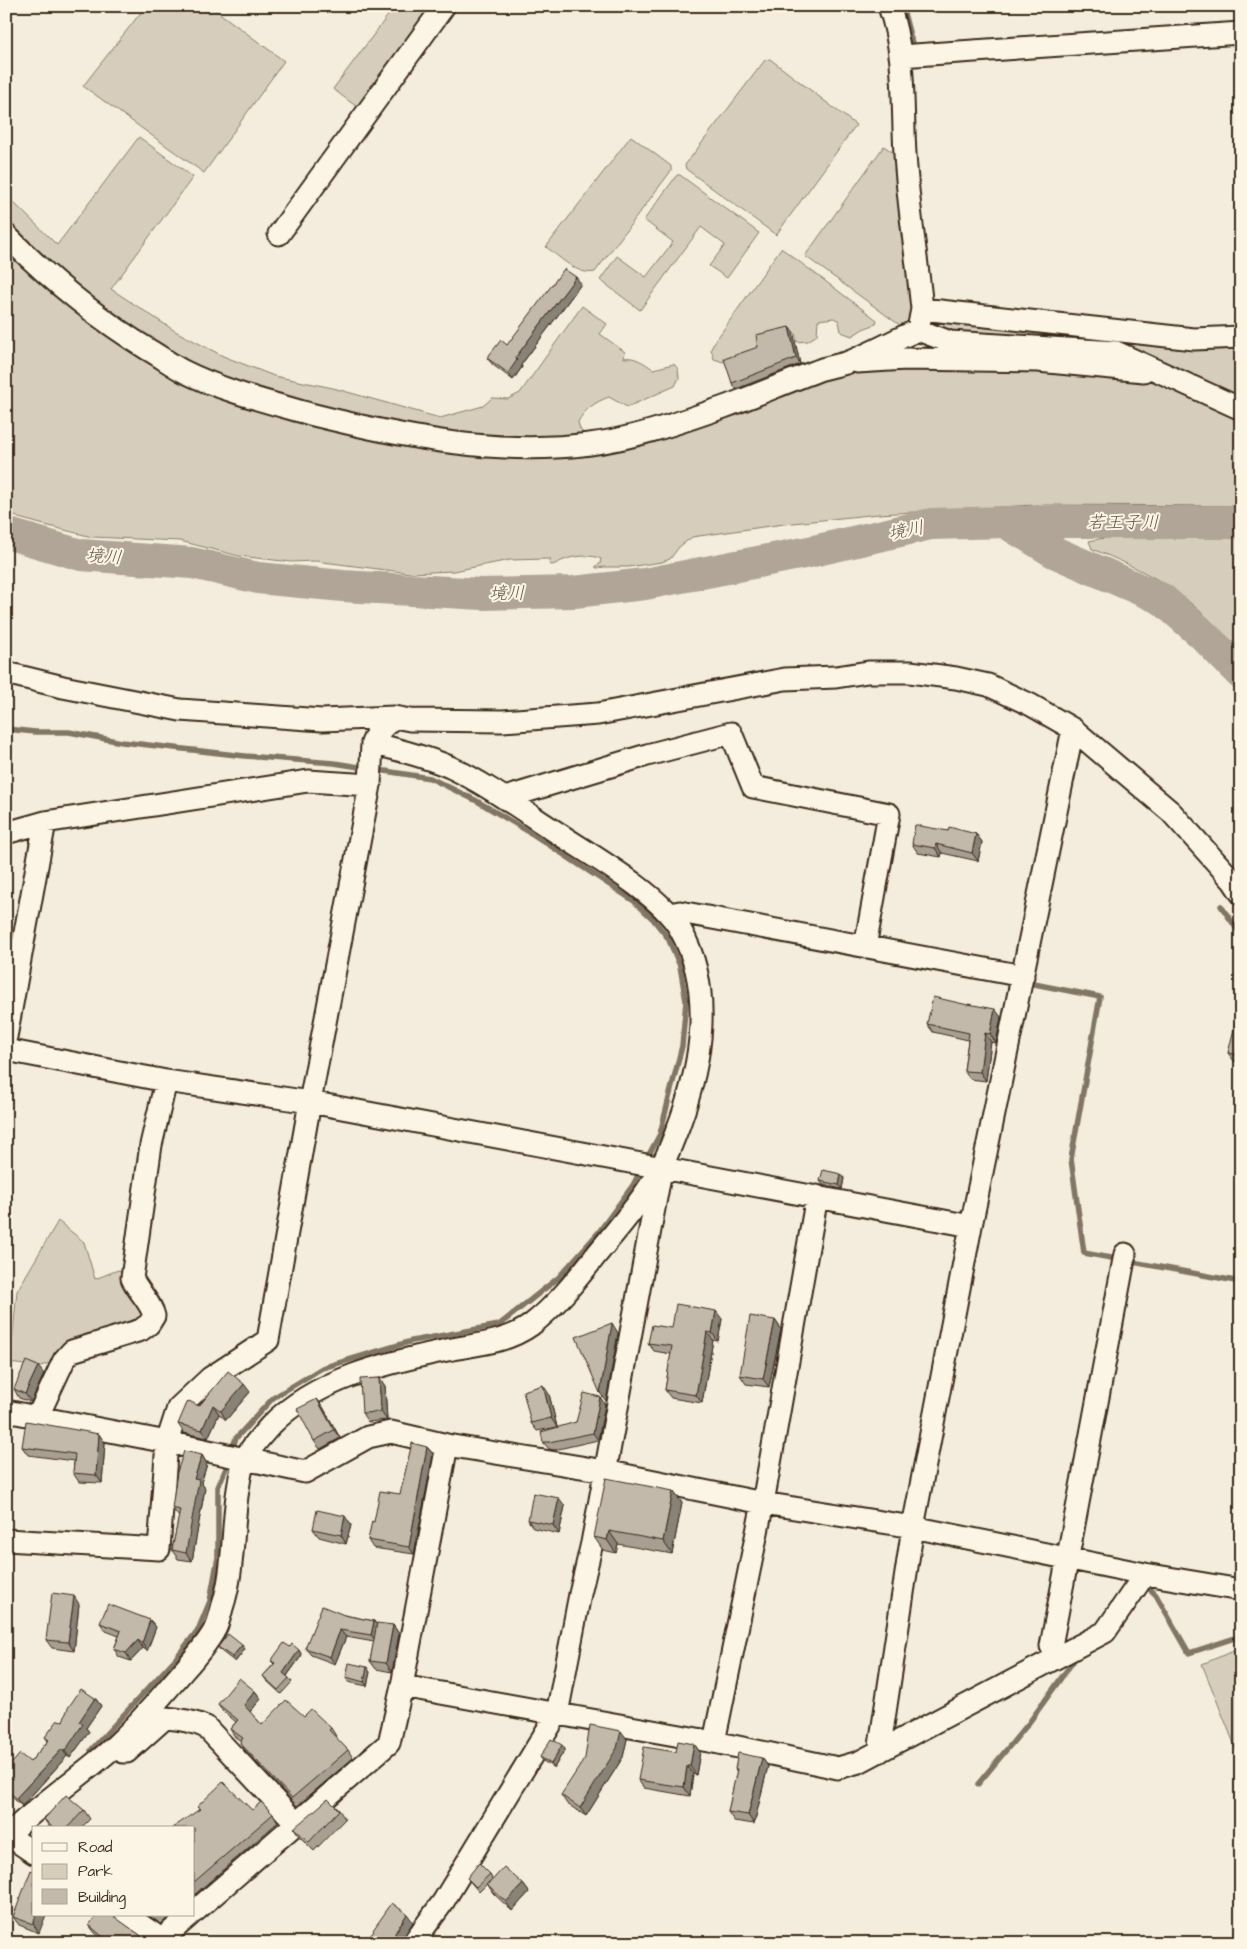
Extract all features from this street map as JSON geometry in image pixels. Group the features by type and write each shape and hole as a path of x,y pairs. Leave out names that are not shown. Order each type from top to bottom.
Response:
{"street":[{"path":"279,234 444,6"},
{"path":"890,6 895,22 903,73 905,155 920,319 950,342 1116,352 1241,409"},
{"path":"900,56 1241,34"},
{"path":"6,235 46,272 116,329 183,371 230,390 280,406 429,440 511,448 542,448 615,440 665,428 764,393 823,369 847,362 906,359 1038,361 1161,372"},
{"path":"847,362 920,319 1194,339 1241,337"},
{"path":"6,673 63,687 180,710 322,720 394,717 410,720 503,721 598,714 785,679 836,677 868,672 910,672 956,678 988,685 1031,705 1073,729 1170,812 1233,881 1241,893"},
{"path":"6,1540 159,1549 167,1442 178,1408 210,1378 268,1340 310,1102 370,785 372,743 376,734 394,717"},
{"path":"879,1752 913,1527 971,1226 1073,729"},
{"path":"505,798 647,755 731,733 753,787 889,814 865,947"},
{"path":"372,743 408,752 449,767 505,798 628,879 670,914 682,931 693,958 701,1003 698,1058 688,1099 661,1168 592,1543 580,1594 557,1714 443,1902 412,1943"},
{"path":"6,833 45,822 308,781 370,785"},
{"path":"6,1037 45,822"},
{"path":"670,914 680,912 1023,976"},
{"path":"6,1050 166,1081 310,1102 971,1226"},
{"path":"37,1418 64,1360 72,1351 141,1330 149,1324 154,1316 152,1308 137,1290 132,1278 151,1145 166,1081"},
{"path":"32,1852 7,1835 32,1812 109,1751 149,1711 215,1630 225,1600 232,1565 234,1517 244,1460 258,1440 286,1411 305,1398 367,1370 443,1351 506,1339 528,1327 570,1288 617,1230 661,1168"},
{"path":"714,1742 763,1503 817,1196"},
{"path":"1051,1646 1125,1254"},
{"path":"6,1411 167,1442 305,1472 368,1437 391,1432 447,1445 604,1471 763,1503 913,1527 1145,1574 1241,1590"},
{"path":"195,1911 390,1743 447,1445"},
{"path":"402,1686 714,1742 838,1768 859,1762 879,1752 1104,1632 1145,1574"},
{"path":"109,1751 127,1752 165,1718 196,1723 206,1727 297,1824"},
{"path":"127,1916 162,1942 189,1916"}],"green space":[{"path":"146,6 210,6 284,61 204,173 83,86"},
{"path":"395,6 438,6 361,110 333,89"},
{"path":"770,59 856,125 776,235 686,169 685,165 765,60"},
{"path":"631,136 671,166 671,171 595,272 582,271 569,265 546,247"},
{"path":"139,137 193,177 111,289 175,331 223,356 274,376 333,388 440,418 483,406 492,398 508,399 520,393 582,306 607,324 600,334 625,352 624,358 636,359 653,369 674,364 678,369 679,378 675,386 627,407 609,397 599,401 584,413 578,422 580,429 586,437 583,442 419,433 232,385 144,342 6,228 6,195 57,245"},
{"path":"884,146 899,157 915,315 907,326 901,326 805,256"},
{"path":"677,175 680,175 759,233 727,278 709,266 725,245 701,227 640,310 600,280 617,256 646,277 673,242 644,220"},
{"path":"6,245 248,403 580,452 833,371 938,366 1148,377 1241,415 1241,506 1034,505 879,514 784,524 692,537 679,547 670,559 662,562 628,567 596,568 600,564 601,559 593,556 583,556 552,565 549,564 551,559 510,560 454,571 410,573 315,561 291,562 239,556 180,541 92,537 19,518 6,511"},
{"path":"781,248 877,320 876,324 852,336 841,332 839,321 834,318 818,320 817,335 808,341 797,342 795,333 792,330 758,339 759,353 723,362 714,359 711,349 714,343"},
{"path":"946,321 1241,344 1241,404 1211,388 947,331 943,326"},
{"path":"1104,538 1241,538 1241,650 1195,607 1165,584 1129,565 1092,549 1089,541"},
{"path":"58,1221 84,1242 95,1279 118,1270 127,1273 149,1316 59,1360 38,1367 10,1363 17,1291"},
{"path":"1241,1648 1241,1761 1202,1664"}],"building":[{"path":"564,269 576,277 515,358 517,360 508,373 487,358 501,340 507,345"},
{"path":"789,327 796,358 732,383 724,359 758,347 756,335"},
{"path":"915,825 948,831 949,827 976,834 972,853 936,844 935,848 912,844"},
{"path":"933,997 995,1009 990,1034 985,1033 980,1072 964,1071 969,1033 927,1024"},
{"path":"1236,1021 1241,1022 1241,1055 1228,1053"},
{"path":"823,1170 841,1174 839,1185 820,1181"},
{"path":"676,1304 716,1311 712,1333 707,1332 696,1395 665,1390 672,1346 648,1343 652,1325 672,1328"},
{"path":"750,1316 775,1320 763,1379 740,1375"},
{"path":"612,1324 600,1393 576,1337"},
{"path":"26,1361 38,1366 25,1394 14,1389"},
{"path":"228,1371 244,1384 221,1411 213,1405 202,1430 178,1424 187,1403 189,1401 199,1406"},
{"path":"379,1378 381,1412 362,1413 360,1379"},
{"path":"543,1385 551,1418 531,1423 523,1391"},
{"path":"584,1393 600,1397 593,1433 543,1442 541,1432 576,1422"},
{"path":"317,1399 334,1430 314,1441 297,1409"},
{"path":"26,1421 99,1434 96,1475 73,1473 75,1454 22,1447"},
{"path":"412,1443 427,1447 409,1547 368,1540 372,1521 374,1522 380,1491 400,1494"},
{"path":"184,1451 202,1455 194,1479 199,1480 186,1553 172,1550 180,1510 172,1508 177,1472"},
{"path":"606,1478 673,1491 663,1541 609,1531 607,1540 594,1537"},
{"path":"533,1493 559,1498 553,1525 528,1520"},
{"path":"317,1510 345,1516 341,1535 313,1529"},
{"path":"52,1593 74,1596 68,1642 46,1640"},
{"path":"108,1604 150,1620 142,1643 138,1640 126,1653 114,1649 121,1631 100,1623"},
{"path":"322,1606 344,1615 374,1621 371,1635 340,1630 330,1657 305,1648"},
{"path":"377,1623 393,1625 386,1663 370,1661"},
{"path":"228,1634 242,1645 232,1657 218,1647"},
{"path":"284,1643 290,1647 292,1644 299,1650 283,1673 289,1678 278,1690 263,1676 275,1663 271,1661"},
{"path":"349,1663 367,1667 364,1682 346,1677"},
{"path":"239,1678 255,1691 244,1705 262,1725 286,1700 304,1716 311,1709 331,1728 329,1730 348,1750 292,1798 240,1743 243,1738 230,1729 238,1720 218,1704"},
{"path":"81,1689 95,1698 79,1722 83,1724 65,1751 62,1749 16,1798 6,1789 6,1768 20,1754 30,1762 49,1740 45,1737 58,1720 63,1721 68,1708"},
{"path":"590,1725 621,1731 617,1748 580,1808 561,1795 585,1758"},
{"path":"551,1739 562,1745 551,1764 540,1757"},
{"path":"678,1741 694,1744 690,1766 687,1766 684,1787 638,1780 644,1747 676,1752"},
{"path":"738,1753 762,1758 748,1815 728,1812 737,1769 735,1769"},
{"path":"223,1782 252,1810 261,1802 273,1814 195,1881 195,1826 175,1826 200,1809 197,1807"},
{"path":"66,1795 84,1810 69,1826 51,1826 44,1819"},
{"path":"328,1799 339,1810 309,1842 294,1828"},
{"path":"479,1863 490,1874 476,1887 467,1878"},
{"path":"504,1867 523,1884 506,1902 488,1885"},
{"path":"32,1870 32,1916 36,1916 33,1924 13,1917"},
{"path":"392,1903 407,1914 395,1933 397,1943 364,1943 374,1931"},
{"path":"96,1916 113,1916 140,1935 141,1939 137,1943 114,1943 110,1939 108,1941 89,1925"}],"waterway":[{"path":"902,6 912,43"},
{"name":"境川","path":"1005,522 1054,552 1162,599 1204,636 1241,674"},
{"name":"若王子川","path":"1005,522 1241,522"},
{"name":"境川","path":"6,533 81,555 192,563 258,578 343,586 482,594 574,592 645,584 809,552 931,524 1008,522 1005,522"},
{"path":"6,729 35,732 69,732 122,742 245,756 334,763 430,778 477,801 534,835 634,901 653,919 668,938 680,966 686,1001 682,1046 660,1134 646,1160"},
{"path":"1221,906 1241,935"},
{"path":"1024,982 1100,997 1071,1159 1084,1253 1241,1282"},
{"path":"231,1452 236,1438 273,1398 322,1368 412,1341 499,1325 558,1278 598,1233 633,1185 642,1168"},
{"path":"91,1750 176,1658 198,1630 210,1601 218,1557 218,1487 229,1461"},
{"path":"1144,1583 1156,1595 1189,1653 1241,1636"},
{"path":"978,1784 1028,1724 1077,1656"}]}
